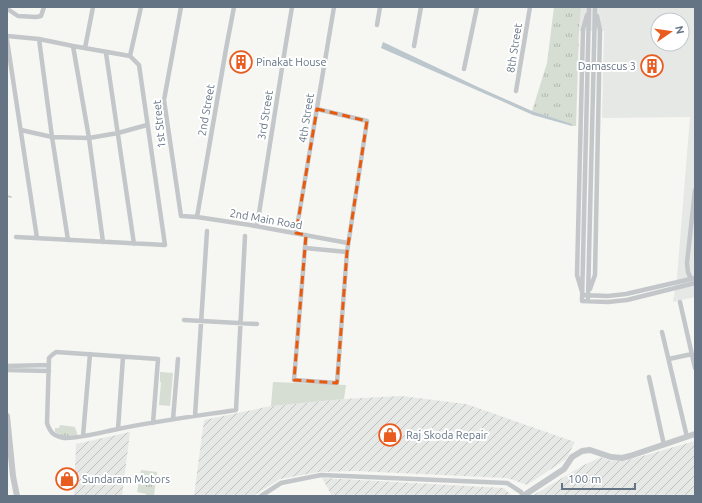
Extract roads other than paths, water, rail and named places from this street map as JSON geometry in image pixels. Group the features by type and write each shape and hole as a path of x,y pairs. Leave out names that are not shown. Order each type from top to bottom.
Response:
{"street":[{"path":"8,7 8,10 18,16 36,17 40,16 44,7"},
{"path":"85,48 93,7"},
{"path":"130,56 141,7"},
{"name":"1st Street","path":"180,7 164,100 181,216"},
{"name":"2nd Street","path":"197,217 234,7"},
{"name":"3rd Street","path":"257,226 292,7"},
{"name":"4th Street","path":"296,233 334,7"},
{"path":"377,25 380,7"},
{"path":"414,46 421,7"},
{"path":"464,68 477,7"},
{"name":"8th Street","path":"516,91 530,7"},
{"path":"589,8 582,301 608,302 627,300 695,283"},
{"path":"583,295 577,275 583,29 589,8"},
{"path":"588,296 595,275 600,30 595,8"},
{"path":"588,301 595,8"},
{"path":"7,36 39,39 130,56 139,65 166,245 16,237"},
{"path":"39,39 68,240"},
{"path":"7,40 37,238"},
{"path":"73,46 89,138 103,242"},
{"path":"106,52 134,244"},
{"path":"306,235 294,380 337,383 348,243 367,120 317,109"},
{"path":"21,130 52,137 89,138 118,133 147,125"},
{"path":"583,295 608,296 626,294 693,279 688,272 687,263 695,190"},
{"name":"2nd Main Road","path":"181,216 257,226 348,243"},
{"path":"195,416 207,231"},
{"path":"153,423 158,359 56,352 49,358 47,423 50,431 56,436 64,438 83,436 118,429 153,423 173,419 236,410 245,236"},
{"path":"305,248 347,252"},
{"path":"680,302 693,347 692,354 695,368"},
{"path":"184,320 257,324"},
{"path":"662,332 687,437"},
{"path":"83,436 90,354"},
{"path":"669,359 692,354"},
{"path":"118,429 124,357"},
{"path":"173,419 178,359"},
{"path":"7,366 49,368"},
{"path":"7,370 31,368"},
{"path":"649,377 664,445"},
{"path":"7,416 13,476 17,496"},
{"path":"261,496 282,483 321,475 507,483 520,492 523,496 564,469 572,457 582,451 590,450 611,457 622,458 695,434"}],"waterway":[{"path":"7,196 11,197"}],"place":[{"name":"Pinakat House","path":"241,62"},
{"name":"Damascus 3","path":"652,66"},
{"name":"Raj Skoda Repair","path":"390,435"},
{"name":"Sundaram Motors","path":"67,479"}]}
